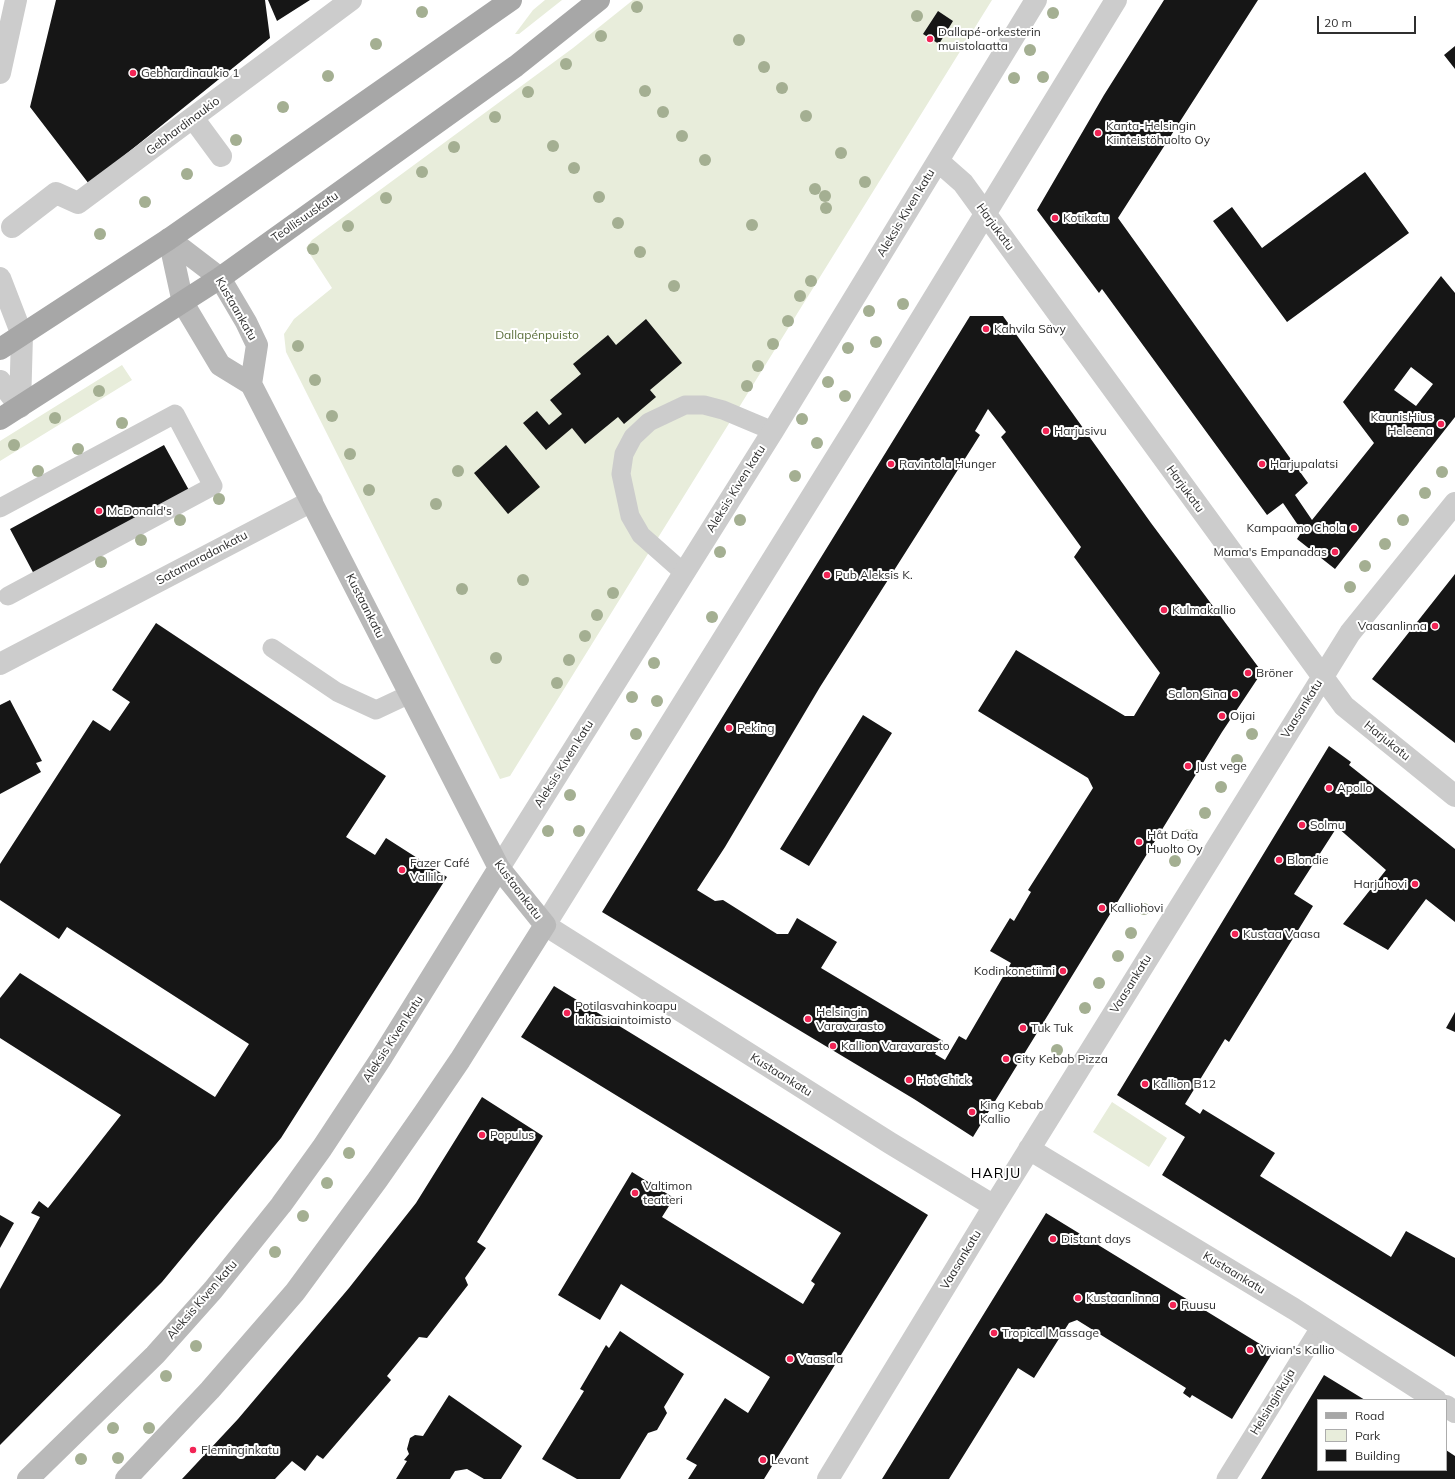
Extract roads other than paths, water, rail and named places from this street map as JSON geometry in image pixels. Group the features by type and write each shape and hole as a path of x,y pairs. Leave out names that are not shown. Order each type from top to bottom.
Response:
{"main road":[{"path":"0,349 169,240 511,0"},
{"name":"Teollisuuskatu","path":"0,419 220,278 516,66 599,0"},
{"path":"169,240 183,303 220,365 251,384"},
{"name":"Kustaankatu","path":"169,240 220,278 246,322 257,345 251,384 499,868 544,925"},
{"name":"Aleksis Kiven katu","path":"28,1479 155,1355 213,1290 281,1205 322,1148 380,1060 499,868"},
{"path":"126,1479 210,1390 295,1292 378,1179 460,1060 544,925"}],"street":[{"path":"0,73 16,0"},
{"name":"Gebhardinaukio","path":"12,227 56,193 78,203 351,0"},
{"name":"Aleksis Kiven katu","path":"499,868 773,431 1036,0"},
{"path":"544,925 862,416 1116,0"},
{"path":"193,118 221,156"},
{"name":"Harjukatu","path":"938,161 963,183 1344,706 1455,796"},
{"path":"0,278 22,335 20,407"},
{"path":"0,381 20,407"},
{"name":"Satamaradankatu","path":"0,664 312,501"},
{"name":"Vaasankatu","path":"828,1479 1029,1149 1350,633 1455,503"},
{"name":"Kustaankatu","path":"544,925 890,1143 994,1206"},
{"name":"Kustaankatu","path":"1029,1149 1321,1326 1434,1399"}],"lane":[{"path":"684,573 641,535 630,516 620,474 624,454 633,437 649,422 685,405 704,405 723,410 773,431"},
{"path":"0,508 175,414 213,486 8,596"},
{"path":"272,648 337,692 376,710 410,694"},
{"name":"Helsinginkuja","path":"1226,1479 1321,1326"}],"place":[{"name":"Dallapé-orkesterin muistolaatta","path":"930,39"},
{"name":"Gebhardinaukio 1","path":"133,73"},
{"name":"Kanta-Helsingin Kiinteistöhuolto Oy","path":"1098,133"},
{"name":"Kotikatu","path":"1055,218"},
{"name":"Kahvila Sävy","path":"986,329"},
{"name":"KaunisHius Heleena","path":"1441,424"},
{"name":"Harjusivu","path":"1046,431"},
{"name":"Ravintola Hunger","path":"891,464"},
{"name":"Harjupalatsi","path":"1262,464"},
{"name":"McDonald's","path":"99,511"},
{"name":"Kampaamo Chola","path":"1354,528"},
{"name":"Mama's Empanadas","path":"1335,552"},
{"name":"Pub Aleksis K.","path":"827,575"},
{"name":"Kulmakallio","path":"1164,610"},
{"name":"Vaasanlinna","path":"1435,626"},
{"name":"Bröner","path":"1248,673"},
{"name":"Salon Sina","path":"1235,694"},
{"name":"Oijai","path":"1222,716"},
{"name":"Peking","path":"729,728"},
{"name":"Just vege","path":"1188,766"},
{"name":"Apollo","path":"1329,788"},
{"name":"Solmu","path":"1302,825"},
{"name":"Håt Data Huolto Oy","path":"1139,842"},
{"name":"Blondie","path":"1279,860"},
{"name":"Fazer Café Vallila","path":"402,870"},
{"name":"Harjuhovi","path":"1415,884"},
{"name":"Kalliohovi","path":"1102,908"},
{"name":"Kustaa Vaasa","path":"1235,934"},
{"name":"Kodinkonetiimi","path":"1063,971"},
{"name":"Potilasvahinkoapu lakiasiaintoimisto","path":"567,1013"},
{"name":"Helsingin Varavarasto","path":"808,1019"},
{"name":"Tuk Tuk","path":"1023,1028"},
{"name":"Kallion Varavarasto","path":"833,1046"},
{"name":"City Kebab Pizza","path":"1006,1059"},
{"name":"Hot Chick","path":"909,1080"},
{"name":"Kallion B12","path":"1145,1084"},
{"name":"King Kebab Kallio","path":"972,1112"},
{"name":"Populus","path":"482,1135"},
{"name":"Valtimon teatteri","path":"635,1193"},
{"name":"Distant days","path":"1053,1239"},
{"name":"Kustaanlinna","path":"1078,1298"},
{"name":"Ruusu","path":"1173,1305"},
{"name":"Tropical Massage","path":"994,1333"},
{"name":"Vivian's Kallio","path":"1250,1350"},
{"name":"Vaasala","path":"790,1359"},
{"name":"Fleminginkatu","path":"193,1450"},
{"name":"Levant","path":"763,1460"}],"district":[{"name":"HARJU","path":"996,1174"}],"park label":[{"name":"Dallapénpuisto","path":"537,335"}]}
